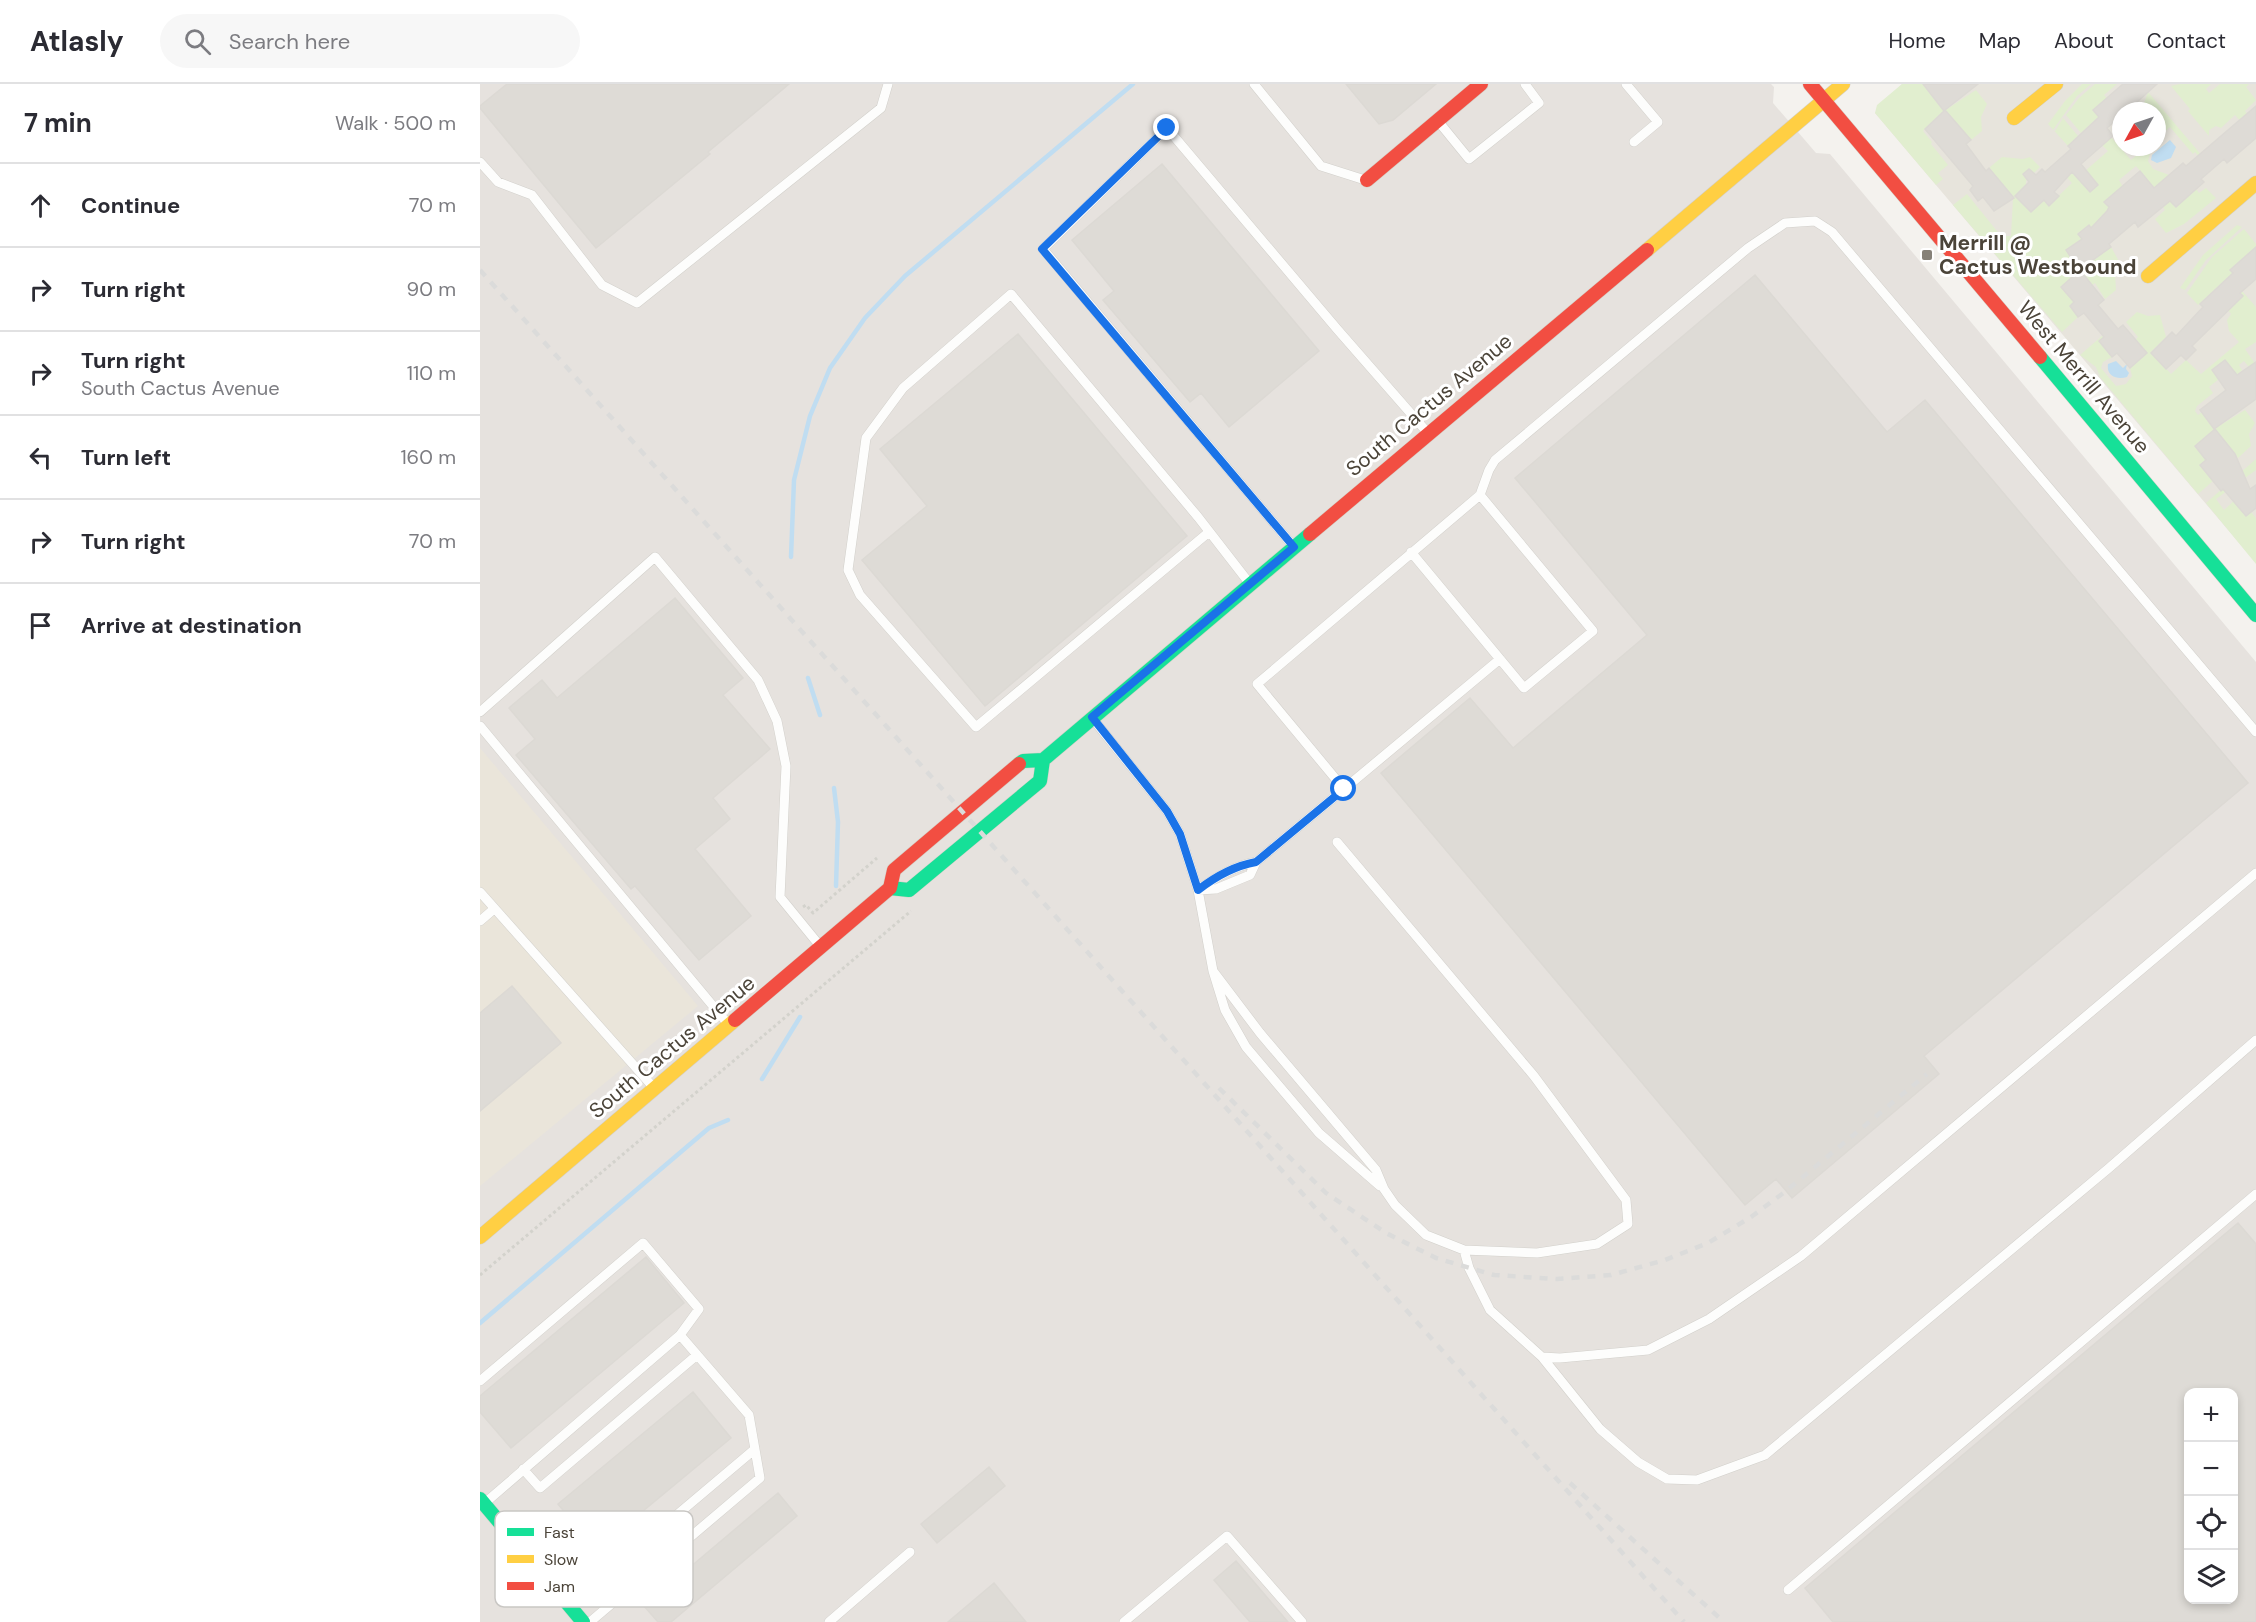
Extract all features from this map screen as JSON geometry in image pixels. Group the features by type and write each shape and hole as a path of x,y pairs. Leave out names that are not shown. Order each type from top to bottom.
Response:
{"main road":[{"path":"1367,180 1481,84"},
{"name":"West Merrill Avenue","path":"1810,84 2256,615"},
{"name":"South Cactus Avenue","path":"890,888 909,890 1040,781 1043,760 1092,717 1843,84"},
{"path":"2014,118 2056,84"},
{"path":"2148,276 2256,183"},
{"name":"South Cactus Avenue","path":"480,1238 890,888 894,870 1023,760 1043,760"},
{"path":"482,1501 495,1517"},
{"path":"570,1607 583,1622"}],"lane":[{"path":"480,162 498,182 532,195 602,285 637,303 881,108 888,84"},
{"path":"1254,84 1321,166 1367,180"},
{"path":"1438,120 1469,159 1539,103 1525,84"},
{"path":"1626,84 1658,122 1634,142"},
{"path":"1294,547 1042,249 1167,128 1429,434"},
{"path":"1344,789 1257,684 1480,495 1495,460 1748,248 1785,223 1815,221 1832,232 2256,732"},
{"path":"1209,532 976,727 860,595 848,570 866,438 903,388 1011,294 1209,532 1250,584"},
{"path":"1411,552 1524,688 1593,631 1480,495"},
{"path":"480,712 655,557 758,680 777,721 786,766 780,897 821,948"},
{"path":"1198,890 1216,889 1250,875 1256,862 1500,659"},
{"path":"1092,717 1167,811 1180,834 1198,890 1213,971 1225,1010 1246,1047 1319,1133 1384,1189 1395,1204 1426,1235 1464,1250 1537,1253 1597,1244 1628,1224 1626,1200 1534,1076 1337,842"},
{"path":"480,726 729,1026"},
{"path":"1542,1357 1560,1358 1648,1350 1709,1319 1801,1256 2256,873"},
{"path":"480,892 656,1090"},
{"path":"480,921 495,909"},
{"path":"1213,971 1260,1033 1376,1170 1384,1189"},
{"path":"1464,1250 1469,1268 1490,1310 1542,1357 1600,1429 1638,1462 1667,1479 1696,1480 1765,1455 2109,1168 2256,1040"},
{"path":"1788,1590 2256,1194"},
{"path":"480,1381 643,1243 699,1309 680,1335 523,1469 482,1501"},
{"path":"680,1335 749,1415 760,1479 693,1536"},
{"path":"523,1469 540,1488 697,1355"},
{"path":"682,1511 755,1449"},
{"path":"1124,1622 1227,1536 1302,1622"},
{"path":"829,1622 910,1552"},
{"path":"590,1622 608,1607"}],"path":[{"path":"480,1275 920,904"}],"shaded area":[{"path":"480,84 1771,84 1774,87 1773,103 1816,153 1830,154 2256,662 2256,1622 480,1622"},
{"path":"1902,84 2256,84 2256,563 1875,113"},
{"path":"480,748 698,1006 480,1186"}],"green space":[{"path":"1902,84 1923,84 1944,111 1976,90 1987,104 1981,117 1982,131 1971,140 1958,125 1955,129 1941,113 1923,131 1948,165 1938,173 1943,179 1936,185 1875,113 1877,105"},
{"path":"2082,84 2091,84 2077,96 2053,130 2048,124 2065,101"},
{"path":"2095,84 2117,84 2104,95 2107,98 2093,110 2108,127 2101,130 2094,121 2081,133 2066,115 2079,98"},
{"path":"2211,84 2206,89 2209,93 2220,84 2249,84 2246,87 2256,100 2245,111 2256,124 2256,139 2235,115 2221,128 2216,126 2209,130 2209,136 2171,86"},
{"path":"2148,92 2156,102 2144,102"},
{"path":"2166,113 2209,164 2207,166 2195,152 2193,154 2170,127 2166,130"},
{"path":"2063,118 2078,136 2068,146 2054,130"},
{"path":"2111,137 2112,156 2128,156 2131,160 2136,156 2149,156 2148,161 2153,169 2169,175 2161,182 2164,187 2162,190 2175,207 2196,189 2199,193 2206,188 2216,198 2184,224 2166,233 2155,219 2165,210 2163,207 2167,203 2136,166 2119,180 2123,187 2105,202 2109,207 2106,212 2122,231 2094,231 2089,225 2078,233 2082,239 2066,250 2078,268 2111,247 2120,263 2115,274 2116,290 2105,299 2095,283 2090,287 2061,287 2074,302 2070,306 2078,317 2062,332 1953,205 1967,194 2001,236 2011,236 2013,198 1989,168 2002,157 2023,159 2030,157 2040,167 2026,181 2026,186 2016,196 2031,212 2045,200 2049,205 2072,183 2055,165 2060,159 2077,178 2108,151 2102,145"},
{"path":"2237,225 2242,227 2206,260 2185,290 2180,288 2203,255"},
{"path":"2244,229 2256,247 2230,270 2245,288 2242,291 2256,307 2256,342 2245,349 2256,365 2252,371 2244,361 2239,365 2242,370 2239,373 2256,391 2256,400 2233,376 2234,371 2225,360 2212,370 2219,379 2209,387 2213,393 2197,406 2195,411 2198,415 2202,412 2214,429 2245,410 2255,423 2249,434 2251,446 2238,458 2213,432 2195,446 2206,460 2200,465 2213,481 2198,494 2100,377 2096,367 2080,355 2102,336 2104,337 2099,341 2112,357 2103,362 2101,368 2116,386 2126,384 2132,376 2130,368 2147,353 2126,322 2137,312 2148,316 2160,315 2166,337 2151,352 2171,374 2186,360 2201,374 2239,342 2229,331 2227,320 2231,314 2228,310 2242,296 2227,278 2198,305 2187,293 2212,257"},
{"path":"2256,459 2256,470 2216,499 2224,510 2238,497 2237,505 2246,516 2251,512 2256,518 2256,564 2206,503"}],"water":[{"path":"2170,140 2176,147 2171,158 2157,163 2151,160 2152,156 2166,156 2166,143"},
{"path":"2116,361 2123,368 2127,364 2126,369 2129,373 2127,377 2120,378 2110,374 2108,364"}],"building":[{"path":"507,84 789,84 708,152 710,154 596,248 480,108"},
{"path":"1346,84 1436,84 1393,120 1379,124"},
{"path":"1923,84 1978,84 1945,110 1971,140 1966,144 1986,171 1989,168 2014,198 1994,211 1983,197 1978,201 1970,190 1973,186 1925,129 1944,111"},
{"path":"2123,84 2157,84 2137,102 2112,102 2112,124 2107,128 2112,137 2081,164 2098,185 2090,192 2072,172 2054,192 2059,196 2049,206 2044,200 2031,212 2015,196 2029,182 2023,174 2029,169 2036,175 2042,169 2045,172 2071,149 2068,146 2099,117 2093,110"},
{"path":"2256,106 2256,138 2227,163 2224,159 2201,179 2204,182 2176,207 2170,201 2138,227 2135,222 2109,244 2111,247 2079,270 2066,250 2082,239 2078,234 2089,225 2091,228 2107,211 2109,207 2104,202 2140,171 2154,188 2183,163 2186,166"},
{"path":"1162,164 1319,351 1229,427 1201,393 1190,402 1103,300 1114,291 1072,240"},
{"path":"2256,247 2256,279 2240,293 2243,296 2192,346 2196,350 2186,360 2181,355 2166,369 2151,353 2172,332 2176,336 2203,307 2200,304 2233,273 2230,270"},
{"path":"2080,270 2104,300 2098,305 2118,329 2123,325 2147,353 2130,368 2117,353 2112,357 2099,341 2104,337 2084,313 2078,317 2070,306 2074,302 2061,287"},
{"path":"1755,275 1887,432 1925,400 2248,783 1924,1056 1939,1074 1792,1198 1776,1179 1745,1205 1381,773 1470,698 1513,748 1647,635 1515,478"},
{"path":"1018,334 1187,536 985,706 862,560 927,506 880,449"},
{"path":"2225,360 2237,375 2256,362 2256,399 2214,429 2200,410 2226,390 2212,370"},
{"path":"2215,429 2235,454 2250,489 2256,485 2256,508 2246,516 2223,489 2221,491 2200,465 2206,460 2195,446"},
{"path":"675,598 743,678 723,695 770,749 713,798 730,819 695,849 751,916 699,960 635,886 631,889 516,755 535,739 509,708 542,680 557,698"},
{"path":"512,986 561,1043 480,1111 480,1013"},
{"path":"2238,1223 2256,1244 2256,1622 1833,1622 1805,1588"},
{"path":"646,1257 684,1303 511,1448 480,1412 480,1396"},
{"path":"693,1392 731,1438 643,1511 564,1511 558,1504"},
{"path":"989,1467 1005,1486 937,1543 921,1524"},
{"path":"778,1493 797,1516 693,1603 693,1565"},
{"path":"1236,1561 1288,1622 1250,1622 1214,1580"},
{"path":"994,1583 1026,1622 948,1622"},
{"path":"645,1607 689,1607 671,1622 658,1622"}],"waterway":[{"path":"791,557 794,480 810,416 830,368 865,318 905,276 1133,84"},
{"path":"808,678 820,715"},
{"path":"834,788 838,822 836,886"},
{"path":"762,1079 800,1017"},
{"path":"480,1323 709,1128 728,1120"}],"railway":[{"path":"480,270 1684,1622"},
{"path":"1219,1088 1326,1193 1386,1233 1436,1258 1494,1275 1557,1279 1611,1275 1665,1260 1708,1243 1751,1217 1786,1191 1927,1074"},
{"path":"1570,1483 1724,1622"}],"traffic: fast":[{"path":"2040,357 2256,615"},
{"path":"1019,764 1023,761 1043,760 1310,534"},
{"path":"890,888 909,890 1040,781 1043,760"},
{"path":"480,1499 495,1517"},
{"path":"570,1607 583,1622"}],"traffic: slow":[{"path":"1647,250 1843,84"},
{"path":"2014,118 2056,84"},
{"path":"2148,276 2256,183"},
{"path":"480,1237 735,1020"}],"traffic: jam":[{"path":"1367,180 1481,84"},
{"path":"1810,84 2040,357"},
{"path":"1310,534 1647,250"},
{"path":"735,1020 890,888 894,870 1019,764"}],"place":[{"name":"Merrill @ Cactus Westbound","path":"1927,255"}],"route":[{"path":"1167,128 1042,249 1294,547 1092,717 1167,811 1180,834 1198,890 1216,876 1256,862 1344,789"}]}
